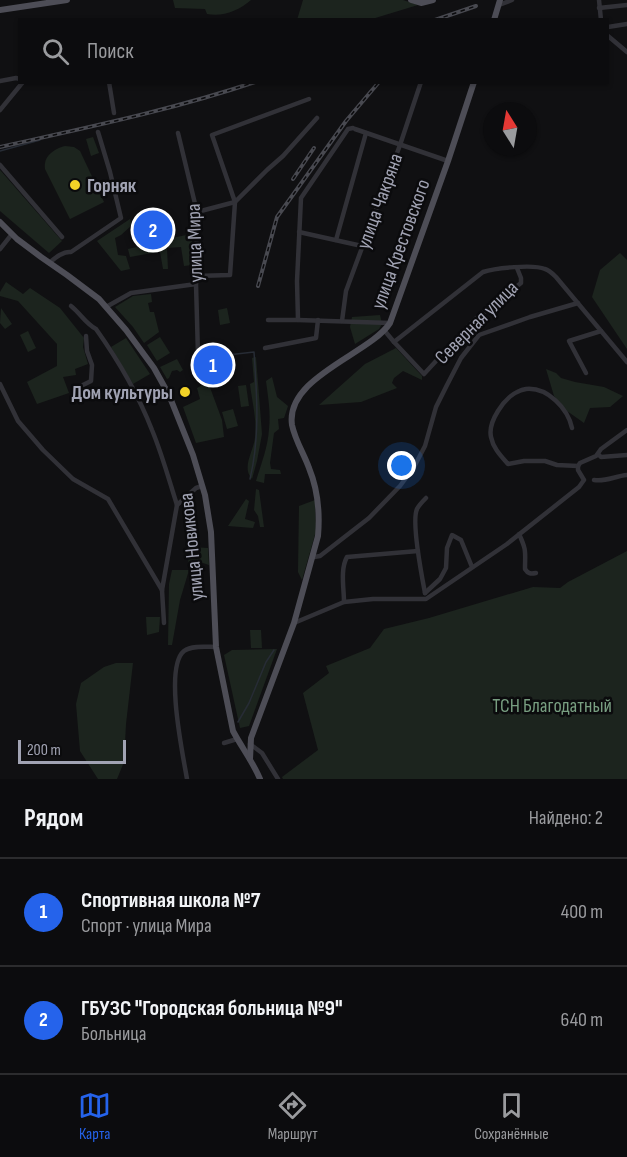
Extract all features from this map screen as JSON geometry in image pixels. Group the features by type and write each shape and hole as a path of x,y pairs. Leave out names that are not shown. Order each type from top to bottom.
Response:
{"main road":[{"path":"0,10 67,0"},
{"path":"411,0 421,3 434,0"},
{"path":"495,18 499,2"},
{"name":"улица Крестовского","path":"250,759 251,741 294,623 318,536 316,488 294,432 292,415 295,405 306,388 330,367 378,336 390,322 473,84"},
{"name":"улица Новикова","path":"0,222 49,263 99,299 154,368 169,395 193,454 211,532 216,647 233,731 260,779"},
{"path":"237,739 245,743 251,741"}],"street":[{"path":"499,2 512,0"},
{"path":"599,0 601,18"},
{"path":"599,8 627,5"},
{"path":"609,27 627,24"},
{"path":"609,40 627,52"},
{"path":"0,81 18,78"},
{"path":"0,110 21,84"},
{"path":"109,84 114,113"},
{"name":"улица Чакряна","path":"342,321 346,291 419,84"},
{"path":"196,276 230,275 235,202 212,135 309,99"},
{"path":"197,212 235,202 283,156 317,118"},
{"path":"298,320 297,281 301,198 348,129 354,128 447,161"},
{"path":"49,263 70,252 121,218 111,172 98,132"},
{"name":"улица Мира","path":"178,133 197,212 198,355"},
{"path":"336,240 366,133"},
{"path":"0,165 62,237"},
{"path":"299,232 362,246"},
{"path":"0,249 12,234"},
{"path":"384,330 394,342 483,272 493,268 534,266 546,269 556,277 627,362"},
{"name":"Северная улица","path":"394,342 424,374 474,320 521,283 517,268"},
{"path":"106,307 131,293 196,285"},
{"path":"314,557 320,556 369,518 400,486 425,446 436,407 461,358 479,335 578,303"},
{"path":"71,306 96,329 115,356 153,431 177,505 162,590 164,623"},
{"path":"268,320 390,322"},
{"path":"265,348 316,338 318,320"},
{"path":"586,373 569,341 601,331"},
{"path":"83,385 91,381 92,365 87,351 86,336"},
{"path":"0,384 18,421 43,450 74,479 108,500 162,590"},
{"path":"572,428 557,402 539,390 527,389 503,402 492,420 490,434 496,450 508,464 545,461 557,465 578,466 598,454 601,449 627,430"},
{"path":"598,454 601,457 627,455"},
{"path":"294,623 344,602 425,596 472,567 579,488 584,480 578,466"},
{"path":"594,480 627,475"},
{"path":"177,505 196,488 202,486"},
{"path":"425,596 418,551 416,514 417,508 426,498"},
{"path":"519,534 527,556 525,569 531,574 536,573"},
{"path":"425,596 440,579 446,568 447,548 452,535 461,540 472,567"},
{"path":"344,602 344,567 347,557 418,551"},
{"path":"187,779 175,705 178,663 182,653 186,650 216,647"},
{"path":"224,743 237,739"},
{"path":"251,741 262,753 278,779"}],"green space":[{"path":"173,0 251,0 230,12 213,15 207,14 205,9 175,8"},
{"path":"303,0 403,0 418,5 375,18 298,18"},
{"path":"93,137 99,153 91,156 86,139"},
{"name":"Горняк","path":"65,146 74,147 80,151 104,202 70,219 45,169 46,160 50,154"},
{"path":"0,170 62,241 49,253 0,211"},
{"path":"130,219 132,225 115,238 118,255 126,256 130,269 121,271 97,241"},
{"path":"192,234 192,265 184,266 181,247 167,248 168,269 163,269 159,246 166,239"},
{"path":"157,244 158,252 130,257 128,249"},
{"path":"620,253 627,260 627,349 592,297 600,270"},
{"path":"6,282 23,294 30,288 60,308 84,338 83,347 88,364 75,369 76,375 63,377 69,393 37,404 27,382 57,366 57,344 18,301 0,296"},
{"path":"151,294 152,302 148,303 150,312 154,312 159,332 144,343 115,307 133,296"},
{"path":"1,308 12,324 5,329 0,323"},
{"path":"227,308 230,323 220,325 218,310"},
{"path":"380,315 382,324 379,329 355,344 350,327 352,317"},
{"path":"28,331 36,348 28,352 20,335"},
{"path":"160,337 170,353 157,361 147,345"},
{"path":"126,338 150,374 133,384 111,347"},
{"path":"396,348 422,376 422,380 403,371 394,378 392,383 397,388 361,402 319,405 365,364"},
{"path":"256,357 262,434 252,479 248,464 254,442 255,424 250,384 254,382 252,358"},
{"path":"177,359 183,370 172,371 167,379 160,367"},
{"path":"546,369 561,378 604,387 623,396 610,407 590,408 584,423 567,411 554,396"},
{"path":"272,377 277,397 288,406 284,418 278,419 279,429 274,433 270,463 271,469 280,470 281,474 265,474 264,483 256,481 270,423 266,381"},
{"path":"208,382 222,420 224,437 196,443 183,407 200,399 197,388"},
{"path":"246,385 249,406 241,407 238,386"},
{"path":"233,409 238,426 227,429 222,412"},
{"path":"256,489 259,490 264,527 260,527 254,510"},
{"path":"246,499 249,501 245,519 255,522 253,528 228,526"},
{"path":"315,500 316,531 302,580 298,572 299,506"},
{"path":"190,547 208,548 209,565 200,562 188,564"},
{"name":"ТСН Благодатный","path":"627,551 627,779 283,779 282,777 318,750 303,693 329,673 326,666 370,648 384,629 533,587 560,588"},
{"path":"172,570 189,570 180,600 172,645 168,645 169,584"},
{"path":"146,617 160,617 159,632 147,635"},
{"path":"250,630 261,630 262,648 251,648"},
{"path":"277,649 249,726 240,728 224,655 232,650"},
{"path":"116,663 133,663 124,762 117,779 98,779 80,751 76,704 81,683 104,667"}],"waterway":[{"path":"0,151 40,140"},
{"path":"201,358 254,352 256,432 250,479"},
{"path":"238,722 274,650"}],"railway":[{"path":"441,18 476,6"},
{"path":"0,147 160,110 249,84"},
{"path":"258,286 277,217 346,121 377,84"},
{"path":"293,179 314,148"}],"place":[{"name":"Горняк","path":"75,185"},
{"name":"ГБУЗС \"Городская больница №9\"","path":"153,230"},
{"name":"Спортивная школа №7","path":"213,365"},
{"name":"Дом культуры","path":"185,392"}]}
